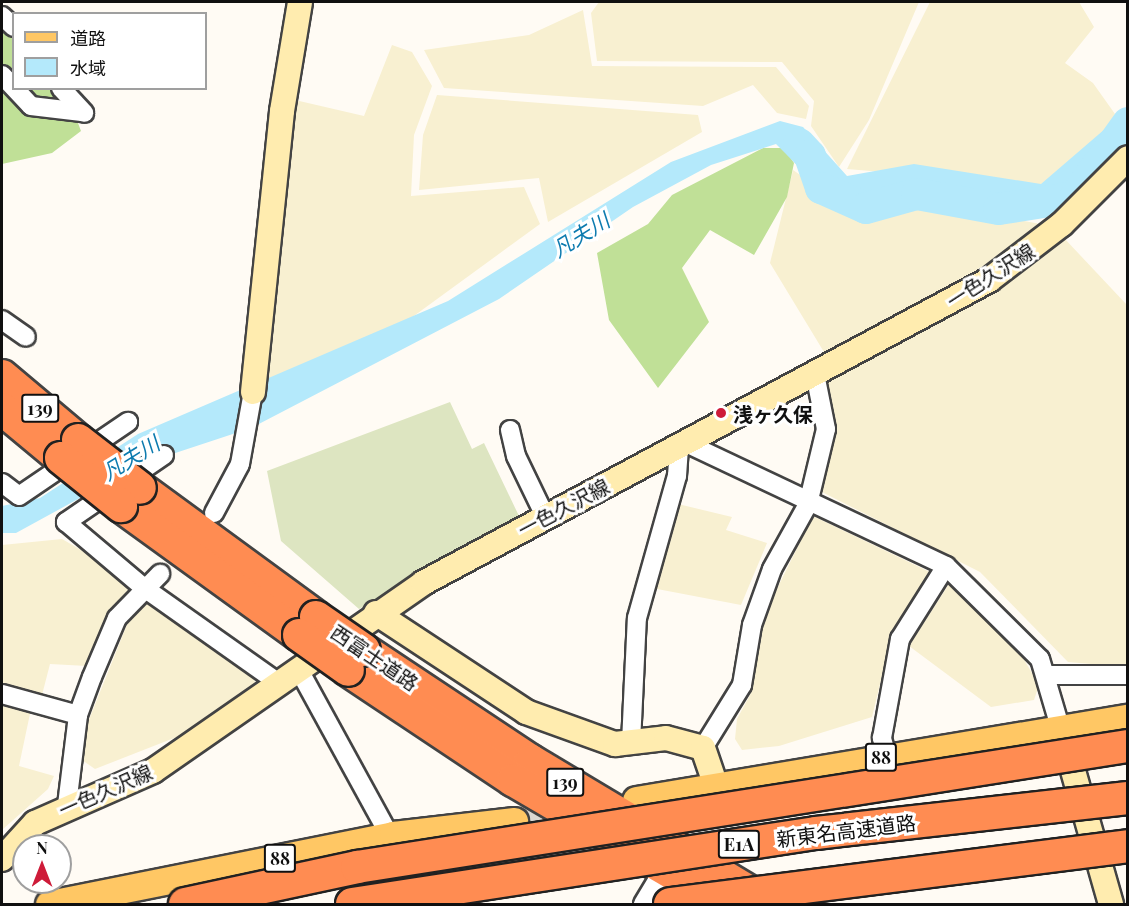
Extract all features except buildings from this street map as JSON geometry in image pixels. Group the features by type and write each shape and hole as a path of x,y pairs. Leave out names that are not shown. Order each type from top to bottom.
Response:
{"highway":[{"name":"西富士道路","path":"2,376 70,449"},
{"name":"西富士道路","path":"2,409 70,449 131,497 356,660 513,780 725,904"},
{"name":"西富士道路","path":"356,660 772,904"},
{"path":"185,904 369,865 1128,746"},
{"name":"新東名高速道路","path":"352,904 816,833 1128,798"},
{"path":"663,893 1128,846"}],"main road":[{"name":"88","path":"636,800 1060,727 1128,718"},
{"name":"88","path":"48,904 393,835 514,821"}],"street":[{"path":"214,513 240,464 250,428 284,100 300,2"},
{"path":"4,84 31,106 86,115 63,90"},
{"name":"一色久沢線","path":"2,859 35,823 67,806 153,771 277,682 299,670 376,613 545,516 815,374 1019,261 1128,158"},
{"path":"2,320 26,337"},
{"path":"681,837 711,787 703,748 742,685 752,625 772,568 808,504 826,429 815,374"},
{"path":"2,483 19,496 128,422"},
{"path":"510,430 516,456 545,516"},
{"path":"631,743 637,618 677,476 682,445 946,566 1023,640 1048,675 1060,727 1111,904"},
{"path":"164,455 66,522 143,586 277,682"},
{"path":"887,756 882,738 900,639 946,566"},
{"path":"67,806 78,715 117,618 143,586 160,574"},
{"path":"376,613 526,712 579,734 631,743 666,738 703,748"},
{"path":"299,670 321,718 393,835 427,904"},
{"path":"1048,675 1128,675"},
{"path":"2,694 78,715"},
{"path":"643,904 663,893"}],"shaded area":[{"path":"599,2 919,2 869,120 839,167 811,126 814,101 782,62 597,61 591,13"},
{"path":"930,2 1079,2 1094,27 1065,63 1093,83 1115,114 1103,144 1062,187 847,169"},
{"path":"583,10 592,66 776,67 809,106 806,119 777,113 753,85 703,106 444,88 424,50 529,35"},
{"path":"392,45 412,52 432,86 414,135 411,196 524,187 540,224 385,337 263,382 295,100 364,116"},
{"path":"437,95 698,115 702,132 548,222 539,178 419,190 423,135"},
{"path":"793,170 860,216 904,204 949,207 1046,225 924,307 827,357 770,263"},
{"path":"1064,238 1127,305 1127,667 1068,662 980,572 822,492 833,435 825,379 960,309"},
{"path":"678,504 732,517 726,530 767,543 741,605 652,588"},
{"path":"813,516 934,574 891,639 872,717 779,746 742,750 735,739 737,719 750,695 764,615"},
{"path":"62,539 128,577 129,588 87,666 50,664 42,695 2,688 2,545"},
{"path":"949,584 1019,651 1039,685 1034,700 991,707 909,646"},
{"path":"146,602 254,676 255,684 192,731 95,769 82,760 86,727 128,622"},
{"path":"2,702 31,709 19,766 54,776 48,789 2,830"}],"green space":[{"path":"2,19 12,34 12,90 58,90 70,102 81,131 52,153 2,164"},
{"path":"763,148 784,148 794,163 787,197 754,255 710,230 682,268 709,322 658,388 609,320 597,253 648,224 672,195"},
{"path":"450,402 472,449 484,443 519,516 359,609 281,541 267,471"}],"water":[{"path":"1127,110 1127,139 1070,198 1048,209 920,189 866,208 806,174 776,144 711,165 633,207 499,299 251,428 142,464 16,533 2,533 2,506 40,498 138,434 448,301 671,162 780,121 803,127 847,176 914,164 1041,184"}],"waterway":[{"name":"凡夫川","path":"799,144 810,156 821,188 866,208 917,194 999,209 1075,197 1128,123"}],"tunnel":[{"path":"514,821 577,810"}],"place":[{"name":"浅ヶ久保","path":"721,413"}]}
